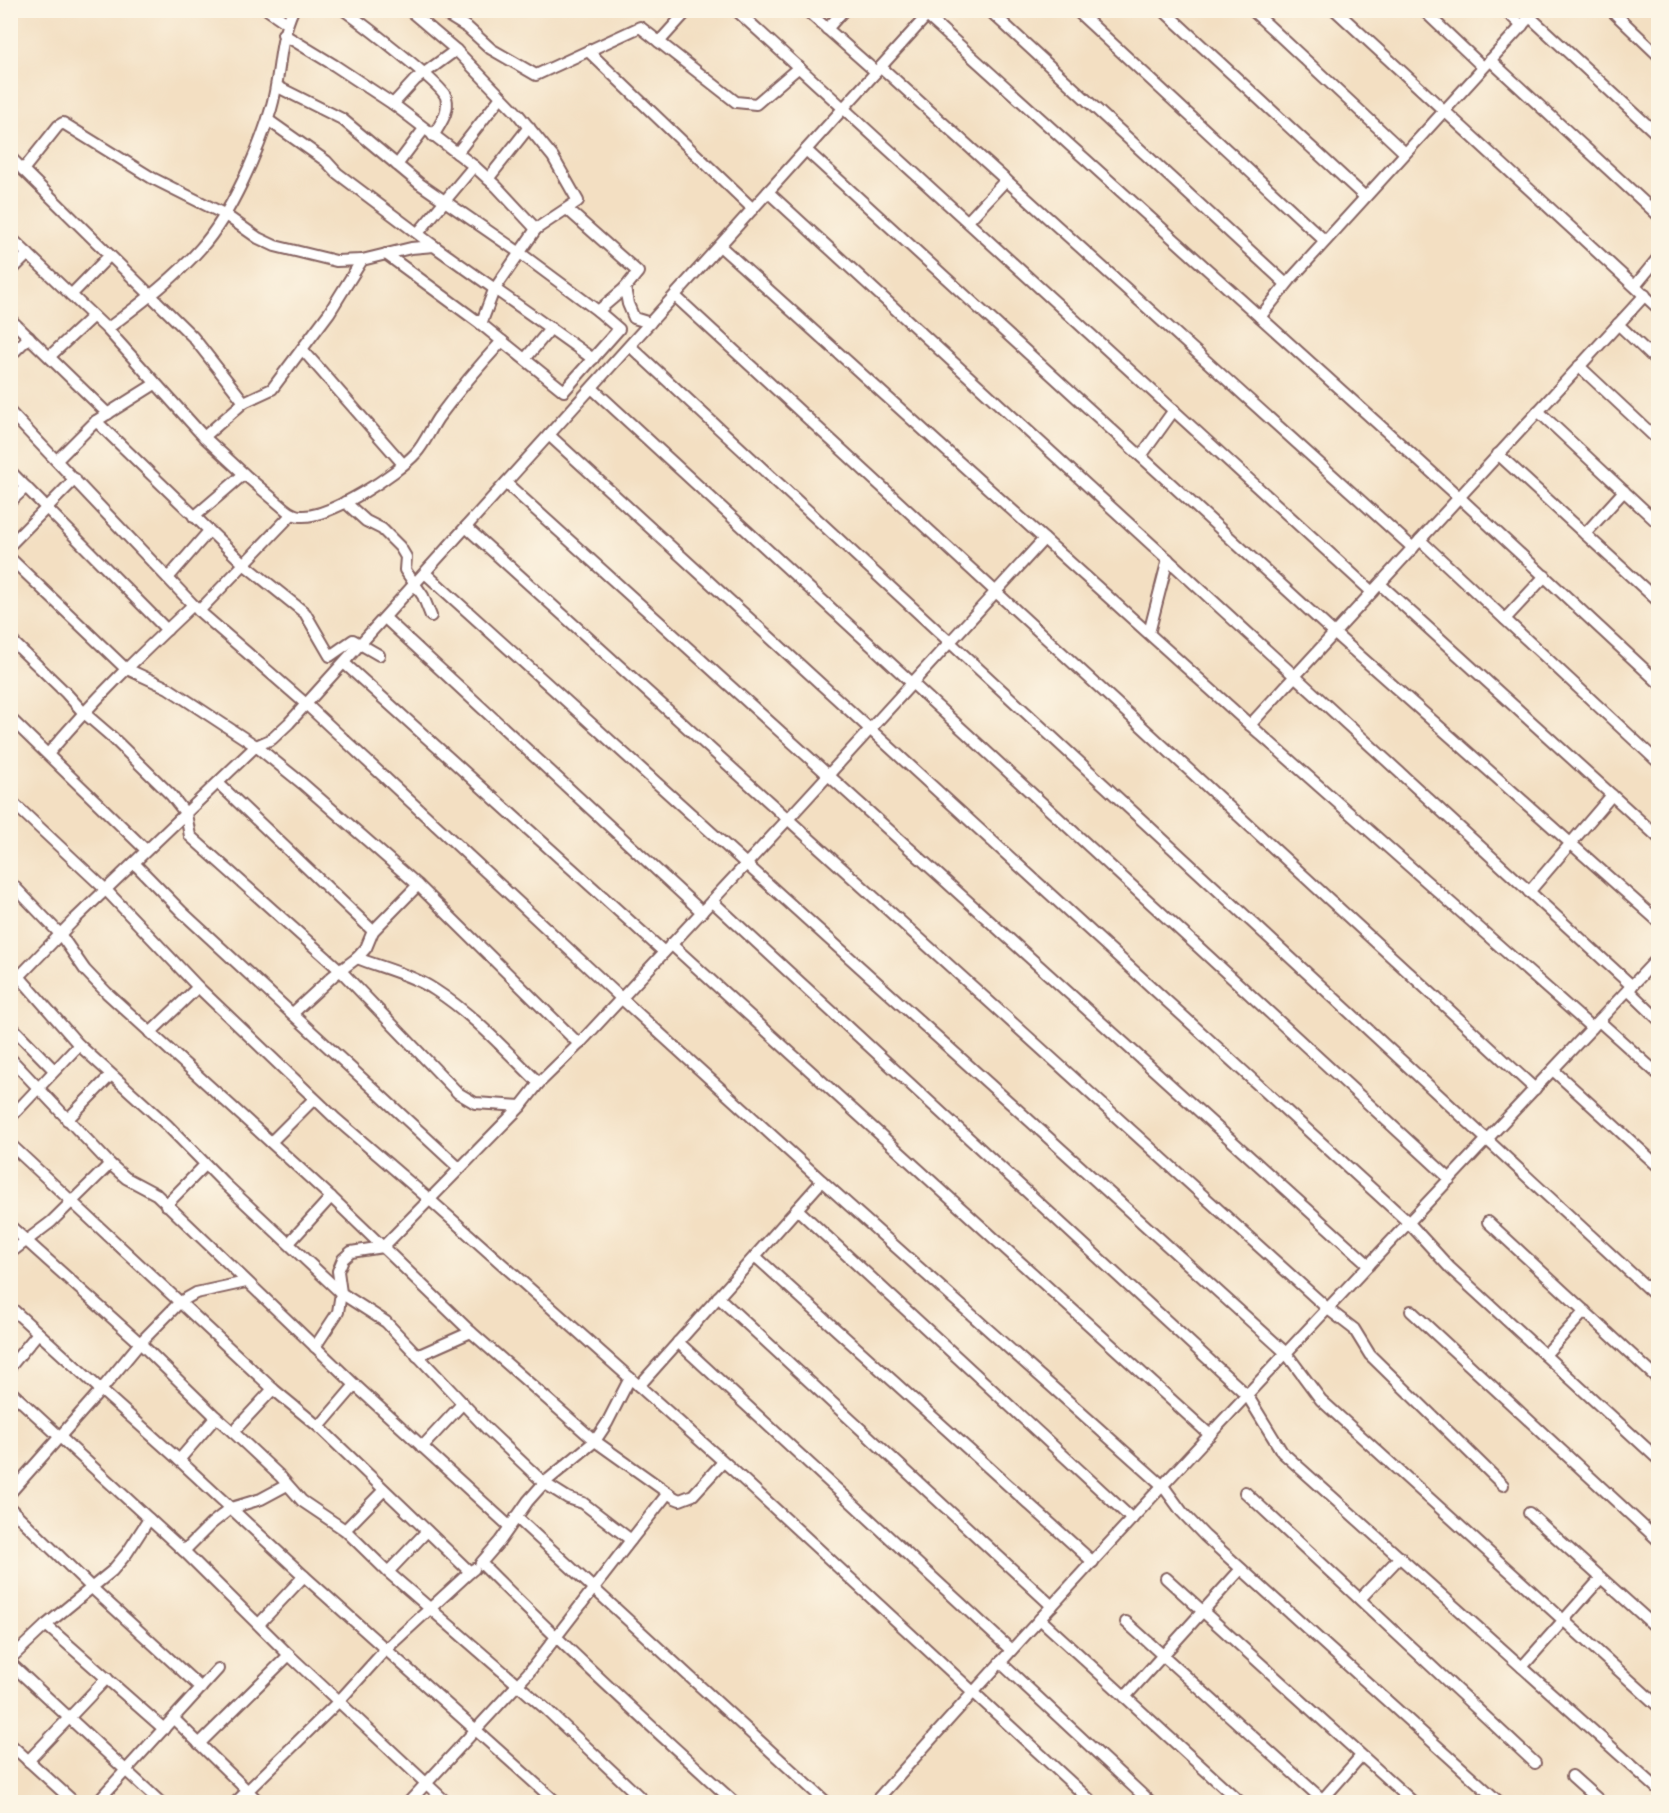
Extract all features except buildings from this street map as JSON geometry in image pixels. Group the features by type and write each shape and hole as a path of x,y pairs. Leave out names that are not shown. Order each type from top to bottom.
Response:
{"street":[{"path":"268,10 287,23"},
{"path":"107,329 151,296 201,248 217,228 240,187 268,120 278,87 283,34 293,10"},
{"path":"344,10 424,74 446,98 445,117 433,136"},
{"path":"409,10 456,50 529,127 553,157 578,201 536,229 494,290 481,324"},
{"path":"439,10 468,28 491,49 536,75 640,27 736,102 756,104 799,67"},
{"path":"659,42 688,10"},
{"path":"736,10 1174,410 1659,837"},
{"path":"806,10 1006,180 1416,544 1505,619 1659,762"},
{"path":"827,29 844,10"},
{"path":"989,10 1286,284"},
{"path":"1076,10 1325,241"},
{"path":"1163,10 1365,197"},
{"path":"1252,10 1405,153"},
{"path":"1335,10 1659,308"},
{"path":"1423,10 1659,215"},
{"path":"1505,10 1522,26"},
{"path":"1611,10 1659,55"},
{"path":"10,986 146,850 256,746 279,734 930,13 1659,682"},
{"path":"1260,317 1286,284 1533,14 1659,135"},
{"path":"283,34 393,104 474,166 536,229"},
{"path":"393,104 406,88 456,50"},
{"path":"588,51 753,209"},
{"path":"278,87 342,119 445,202 520,253 619,329 564,391 481,324 386,254"},
{"path":"457,153 501,97"},
{"path":"268,120 326,161 337,173 434,246 593,359"},
{"path":"23,170 63,123 152,178 224,214 258,238 274,246 336,261 362,260 411,248 434,246"},
{"path":"488,179 529,127"},
{"path":"397,165 424,129"},
{"path":"806,150 1334,633 1659,921"},
{"path":"10,158 193,337 244,402"},
{"path":"418,233 474,166"},
{"path":"968,221 1006,180"},
{"path":"768,192 1529,892 1659,1018"},
{"path":"567,209 638,272 598,311"},
{"path":"10,237 107,329 204,437 292,514 300,516 311,516 345,502 374,487 403,464 418,450 435,421 502,341"},
{"path":"720,246 1250,725 1595,1025 1659,1074"},
{"path":"10,272 28,254"},
{"path":"71,295 109,255"},
{"path":"1635,286 1659,258"},
{"path":"204,437 244,402 272,389 329,313 362,260"},
{"path":"624,288 634,318 650,323"},
{"path":"1250,725 1645,295"},
{"path":"675,296 1535,1089"},
{"path":"50,356 93,315"},
{"path":"10,319 108,414"},
{"path":"1618,324 1659,362"},
{"path":"525,359 551,328"},
{"path":"10,356 29,337"},
{"path":"630,346 1486,1141 1659,1298"},
{"path":"302,349 403,464"},
{"path":"1579,366 1659,440"},
{"path":"57,460 96,421 155,384"},
{"path":"592,388 1450,1179"},
{"path":"1141,456 1174,410"},
{"path":"1538,411 1659,523"},
{"path":"10,412 196,608 306,704 621,998 822,1181 1163,1486 1182,1512 1241,1569 1498,1803"},
{"path":"96,421 244,564 305,613 330,656 353,640 379,655"},
{"path":"549,435 1408,1223 1442,1261 1659,1459"},
{"path":"1498,454 1659,602"},
{"path":"10,471 166,630"},
{"path":"194,517 244,474"},
{"path":"10,545 75,479"},
{"path":"506,483 1369,1265"},
{"path":"10,502 26,486"},
{"path":"1585,534 1624,491"},
{"path":"345,502 366,521 382,529 400,547 406,557 405,570 423,596 431,616"},
{"path":"48,754 83,712 125,668 244,564 292,514"},
{"path":"466,527 1328,1309 1354,1329 1370,1356 1503,1485"},
{"path":"168,578 209,531"},
{"path":"315,1347 338,1312 341,1293 338,1271 343,1259 351,1252 383,1247 521,1106 539,1083 579,1044 702,912 1044,539"},
{"path":"10,558 125,668 168,688 256,746 303,784 418,885 579,1044"},
{"path":"1149,633 1168,559"},
{"path":"425,573 1286,1353 1321,1400 1659,1706"},
{"path":"1505,619 1545,576"},
{"path":"385,618 702,912"},
{"path":"10,639 83,712 153,776 186,814 190,836 340,970 458,1093 475,1103 521,1106"},
{"path":"344,663 668,948 1210,1435"},
{"path":"10,718 146,850"},
{"path":"218,783 373,931"},
{"path":"1529,892 1612,795"},
{"path":"10,800 106,890 198,987 314,1099 635,1382 1092,1803"},
{"path":"134,863 182,912 459,1168"},
{"path":"10,882 60,934 85,970 107,993 331,1197 471,1332 595,1441 680,1500 693,1495 723,1462"},
{"path":"293,1013 340,970 357,958 366,948 373,931 418,885"},
{"path":"712,901 1247,1395 1282,1452 1659,1789"},
{"path":"357,958 407,976 435,990 467,1015 539,1083"},
{"path":"876,1803 972,1693 1132,1519 1659,958"},
{"path":"10,966 79,1045 167,1125 205,1165 341,1293 377,1315 544,1483 561,1495 588,1506 631,1540"},
{"path":"150,1033 198,987"},
{"path":"10,1025 54,1070"},
{"path":"10,1118 79,1045"},
{"path":"10,1058 110,1164 126,1178 151,1191 422,1447 594,1588 826,1803"},
{"path":"1553,1070 1659,1166"},
{"path":"67,1119 111,1075"},
{"path":"271,1142 314,1099"},
{"path":"10,1144 273,1389 319,1427 470,1572"},
{"path":"10,1252 51,1222 110,1164"},
{"path":"166,1205 205,1165"},
{"path":"236,1803 339,1701 386,1649 428,1608 481,1563 500,1542 512,1522 544,1483 595,1441 635,1382 678,1342 822,1181"},
{"path":"289,1243 331,1197"},
{"path":"797,1209 1132,1519"},
{"path":"1488,1222 1659,1379"},
{"path":"10,1226 140,1343 311,1509 345,1530 388,1572 517,1685 645,1803"},
{"path":"755,1256 1093,1562"},
{"path":"10,1493 140,1343 180,1302 196,1293 246,1282"},
{"path":"718,1297 1052,1606"},
{"path":"10,1307 556,1803"},
{"path":"1411,1311 1659,1540"},
{"path":"1545,1355 1585,1311"},
{"path":"417,1356 471,1332"},
{"path":"10,1366 38,1334"},
{"path":"678,1342 1011,1650"},
{"path":"319,1427 355,1385"},
{"path":"233,1432 273,1389"},
{"path":"10,1391 184,1551 289,1655 446,1803"},
{"path":"422,1447 463,1403"},
{"path":"179,1460 216,1417"},
{"path":"184,1551 231,1508 261,1499 287,1485"},
{"path":"345,1530 384,1490"},
{"path":"1245,1492 1535,1763"},
{"path":"409,1803 517,1685 668,1493"},
{"path":"10,1508 91,1587 201,1688"},
{"path":"1528,1512 1659,1629"},
{"path":"149,1519 112,1571 46,1625 10,1661 160,1803"},
{"path":"388,1572 427,1531"},
{"path":"1360,1599 1400,1557"},
{"path":"481,1563 555,1637 734,1803"},
{"path":"1125,1697 1241,1569"},
{"path":"259,1624 304,1576"},
{"path":"1166,1578 1413,1803"},
{"path":"1522,1667 1602,1578"},
{"path":"1040,1619 1240,1803"},
{"path":"1126,1622 1324,1801 1361,1756"},
{"path":"46,1625 164,1729"},
{"path":"200,1744 289,1655"},
{"path":"1000,1662 1150,1803"},
{"path":"98,1803 218,1669"},
{"path":"28,1761 107,1678"},
{"path":"174,1719 259,1803"},
{"path":"10,1744 74,1803"},
{"path":"1572,1776 1600,1803"}]}
